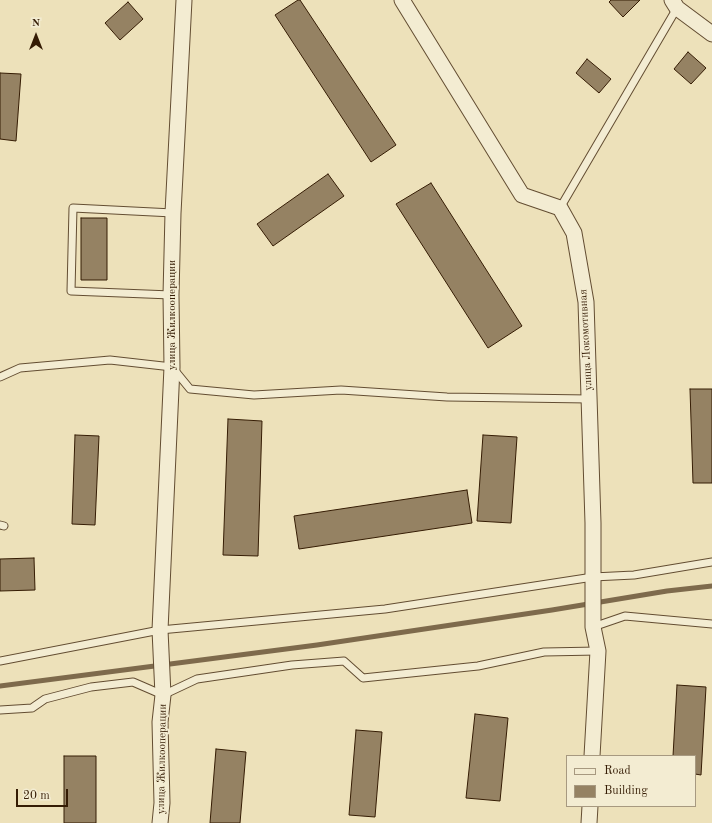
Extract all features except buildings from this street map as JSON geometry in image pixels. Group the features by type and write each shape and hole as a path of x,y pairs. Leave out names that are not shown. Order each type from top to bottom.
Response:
{"street":[{"name":"улица Жилкооперации","path":"160,823 162,803 160,722 163,694 160,630 172,367 171,295 173,213 184,0"},
{"path":"402,0 522,195 560,208"},
{"path":"675,4 712,34"},
{"name":"улица Локомотивная","path":"560,208 574,233 586,302 593,627"},
{"path":"592,755 598,651 593,627"},
{"path":"589,823 590,807"}],"lane":[{"path":"560,208 675,4"},
{"path":"171,295 71,291 73,208 173,213"},
{"path":"0,377 20,368 110,360 172,367 190,389 254,396 341,390 447,397 589,399"},
{"path":"0,661 160,630 385,609 593,577 634,575 712,562"},
{"path":"593,627 625,616 712,624"},
{"path":"0,710 32,708 45,698 91,687 133,682 163,694 197,679 292,665 344,661 363,678 478,666 544,652 598,651"}],"waterway":[{"path":"0,686 317,645 552,610 667,591 712,586"}]}
